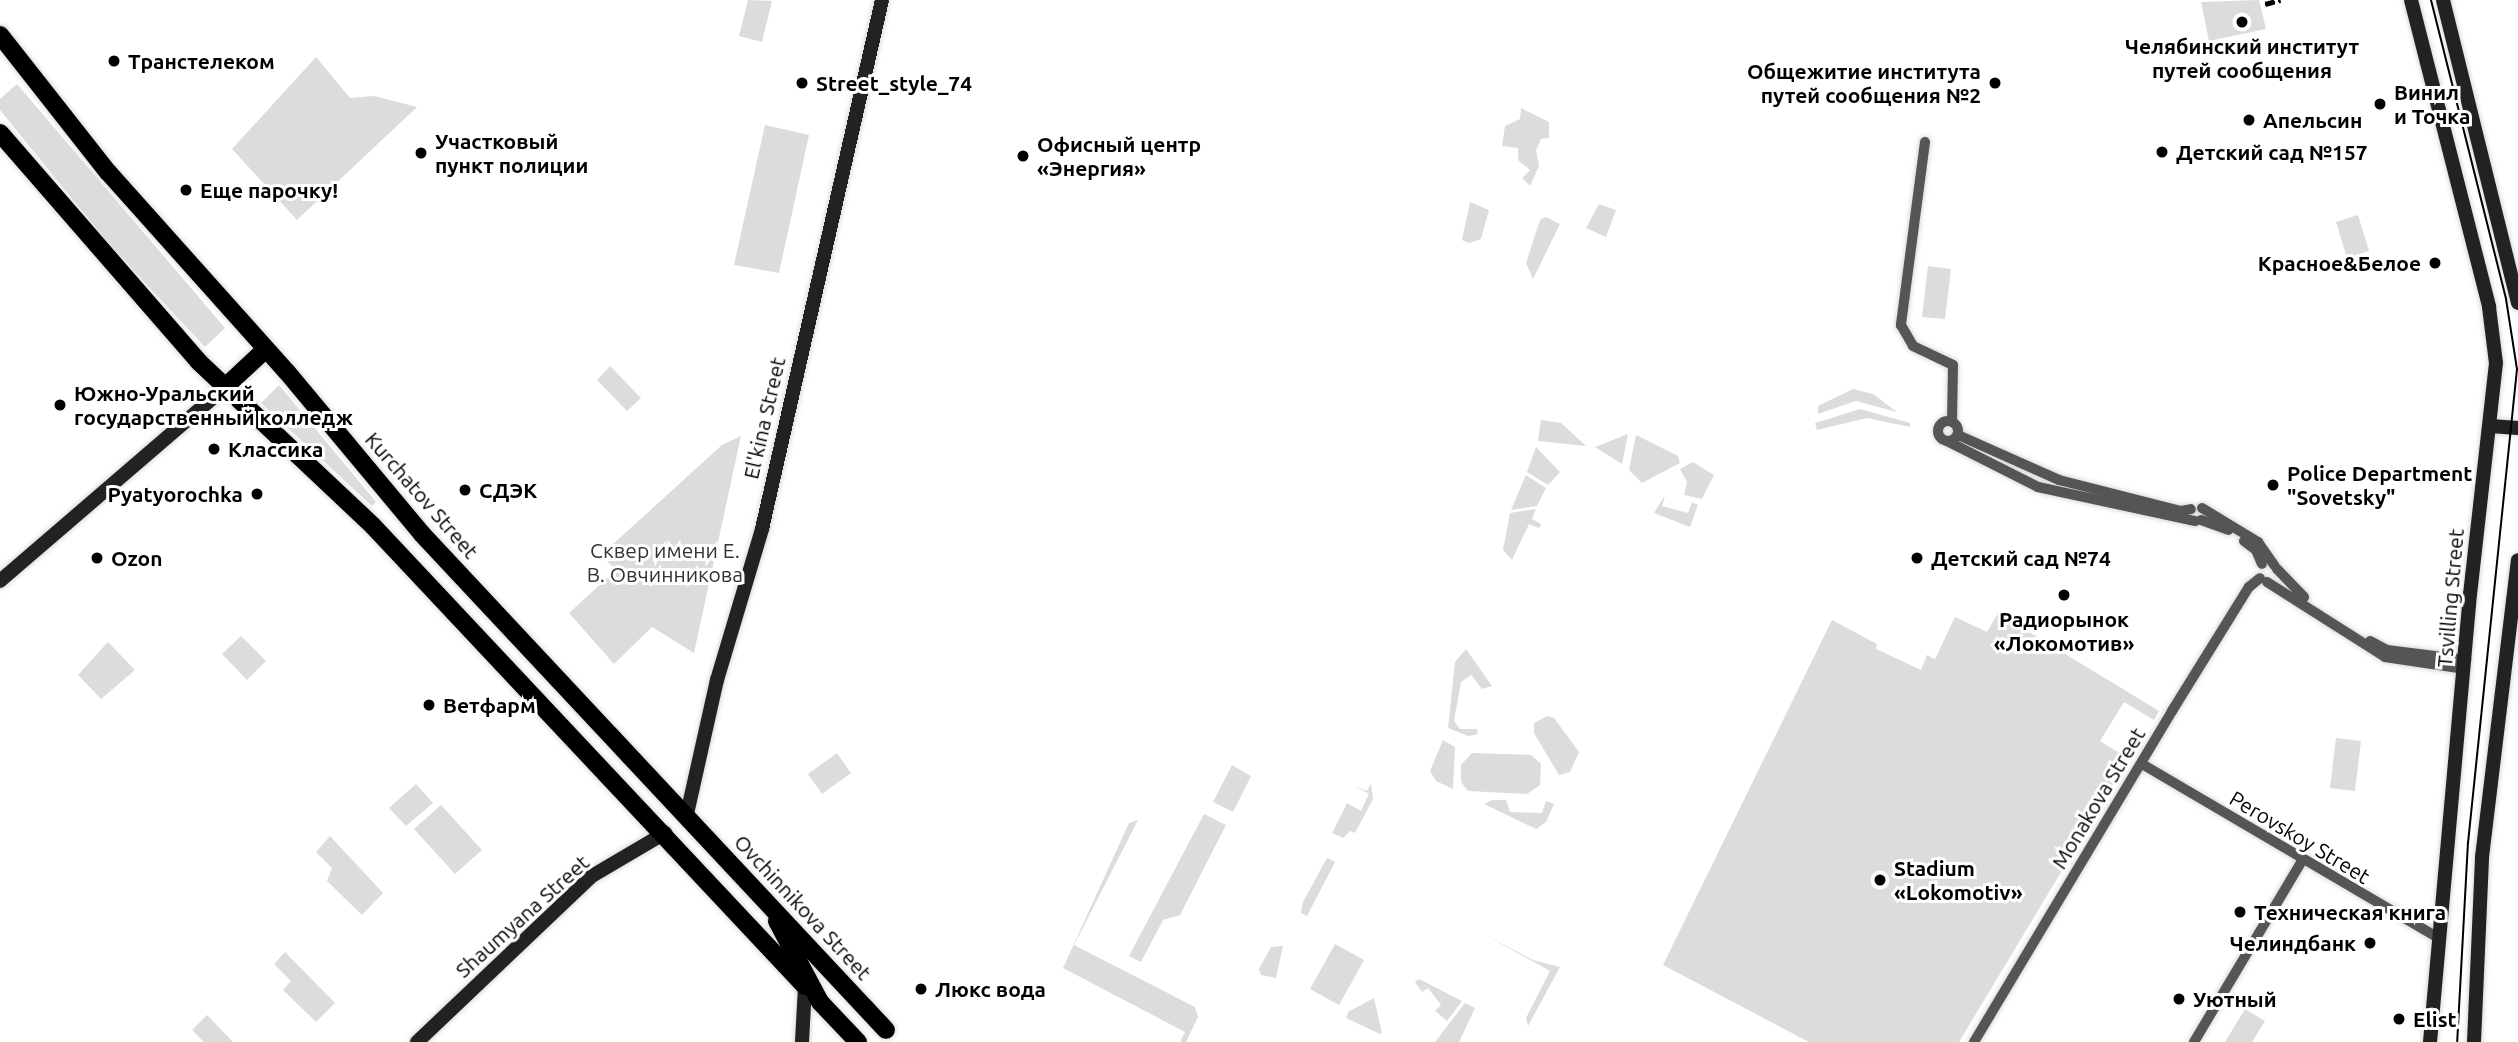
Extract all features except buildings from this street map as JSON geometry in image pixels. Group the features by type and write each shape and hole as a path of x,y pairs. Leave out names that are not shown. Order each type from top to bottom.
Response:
{"main road":[{"name":"El'kina Street","path":"687,814 717,680 762,528 882,0"},
{"name":"Tsvilling Street","path":"2411,0 2493,329 2495,395 2465,665 2430,1042"},
{"path":"2443,0 2518,303"},
{"name":"Kurchatov Street","path":"0,35 108,173 266,349 422,534 687,814"},
{"path":"0,134 87,238 225,388 373,527 664,833 805,986 802,1042"},
{"path":"0,581 225,388 266,349"},
{"path":"2490,426 2518,428"},
{"path":"2474,1042 2482,856 2518,560"},
{"path":"664,833 687,814"},
{"name":"Ovchinnikova Street","path":"687,814 886,1030"},
{"name":"Shaumyana Street","path":"417,1042 592,876 664,833"},
{"path":"765,899 820,1002 858,1042"}],"street":[{"path":"1925,142 1901,325 1913,346 1953,365 1952,422 1958,435 2050,477 2117,496 2196,508 2258,541 2295,592 2380,647 2465,665"},
{"path":"1952,422 1938,428 1940,437 2038,487 2217,524 2252,546 2262,564 2264,580 2385,657 2465,665"},
{"path":"1947,441 1958,435"},
{"path":"2196,508 2198,520"},
{"path":"2262,564 2276,568"},
{"name":"Monakova Street","path":"1974,1042 2243,597 2264,580 2275,578 2276,568"},
{"name":"Perovskoy Street","path":"2142,764 2440,939"},
{"path":"2194,1042 2303,859"}],"green space":[{"path":"748,0 772,1 762,42 739,36"},
{"path":"2259,0 2266,29 2209,41 2201,2"},
{"path":"316,57 350,98 374,96 417,107 297,220 232,149"},
{"path":"17,84 225,328 205,347 110,245 0,110 0,99"},
{"path":"1521,108 1549,122 1549,138 1541,139 1536,150 1539,166 1530,186 1522,178 1530,170 1518,160 1518,148 1502,146 1505,126 1520,119"},
{"path":"765,125 809,135 779,273 734,265"},
{"path":"1470,202 1489,210 1481,239 1469,243 1462,240"},
{"path":"1599,204 1616,210 1606,237 1586,228"},
{"path":"2358,215 2369,251 2347,258 2336,222"},
{"path":"1546,217 1560,224 1533,279 1526,263 1540,220"},
{"path":"1928,266 1951,269 1945,319 1922,317"},
{"path":"610,366 641,398 627,411 597,380"},
{"path":"279,385 376,502 372,506 261,403"},
{"path":"1853,389 1873,394 1897,412 1856,401 1818,414 1818,406"},
{"path":"1860,409 1910,423 1910,427 1867,418 1817,430 1815,423"},
{"path":"1541,420 1561,423 1586,446 1538,441"},
{"path":"1628,434 1622,464 1595,447"},
{"path":"1636,435 1678,456 1680,463 1642,483 1629,470"},
{"name":"Сквер имени Е. В. Овчинникова","path":"741,436 694,653 652,627 614,664 569,613 616,570 601,555 722,445"},
{"path":"1536,447 1560,472 1548,485 1527,472"},
{"path":"1693,462 1714,475 1702,499 1684,495 1687,482 1680,469"},
{"path":"1526,475 1546,488 1537,506 1511,510"},
{"path":"1665,495 1662,506 1688,513 1692,502 1698,505 1690,527 1654,513"},
{"path":"1536,509 1532,519 1541,524 1539,528 1529,524 1512,560 1503,550 1510,513"},
{"name":"Stadium «Lokomotiv»","path":"1998,613 2159,711 2154,720 2124,702 2100,741 2129,759 1959,1042 1809,1042 1663,965 1832,620 1877,644 1876,649 1921,670 1927,655 1935,659 1955,617 1987,632"},
{"path":"241,636 266,661 247,680 222,654"},
{"path":"108,642 135,670 101,699 78,675"},
{"path":"1466,649 1492,686 1482,689 1471,675 1461,682 1454,721 1460,729 1477,729 1478,734 1468,736 1448,728 1455,662"},
{"path":"1547,716 1554,718 1579,752 1570,772 1559,775 1534,733 1534,723"},
{"path":"2336,738 2361,741 2355,791 2330,788"},
{"path":"1443,740 1455,747 1453,789 1436,781 1430,771"},
{"path":"837,753 851,773 822,794 808,774"},
{"path":"1472,753 1531,755 1541,764 1540,785 1527,794 1468,791 1461,782 1461,765"},
{"path":"1232,765 1251,776 1233,812 1213,802"},
{"path":"416,784 433,803 406,826 389,808"},
{"path":"1371,784 1373,799 1355,833 1350,831 1343,838 1332,833 1347,803 1361,811 1369,794 1355,786 1367,791"},
{"path":"1492,800 1506,800 1510,812 1542,813 1546,801 1554,804 1546,822 1536,829 1484,804"},
{"path":"441,805 482,850 455,874 414,829"},
{"path":"1204,814 1226,825 1180,915 1163,920 1141,962 1129,956"},
{"path":"1138,820 1074,945 1195,1007 1198,1017 1186,1042 1180,1042 1185,1032 1063,968 1129,823"},
{"path":"330,836 383,893 362,915 327,881 332,868 316,852"},
{"path":"1327,858 1335,862 1307,916 1301,913 1303,902"},
{"path":"1485,935 1533,960 1560,967 1528,1026 1526,1018 1550,971"},
{"path":"1335,944 1364,960 1339,1005 1310,989"},
{"path":"1283,946 1276,978 1261,975 1259,969 1271,947"},
{"path":"285,952 335,1003 316,1022 283,990 291,981 274,964"},
{"path":"1419,979 1462,1001 1447,1021 1435,1011 1441,1005 1428,988 1422,992 1415,982"},
{"path":"1374,998 1382,1033 1380,1034 1346,1018 1348,1012"},
{"path":"1465,1003 1475,1008 1459,1042 1435,1042"},
{"path":"2245,1009 2265,1021 2252,1042 2225,1042"},
{"path":"207,1015 233,1042 204,1042 192,1030"}],"tram line":[{"path":"2431,0 2506,299 2517,369 2468,842 2457,1042"}],"railway":[{"path":"2265,4 2280,0"}],"place":[{"name":"Челябинский институт путей сообщения","path":"2242,22"},
{"name":"Транстелеком","path":"114,61"},
{"name":"Street_style_74","path":"802,83"},
{"name":"Общежитие института путей сообщения №2","path":"1995,83"},
{"name":"Винил и Точка","path":"2380,104"},
{"name":"Апельсин","path":"2249,120"},
{"name":"Детский сад №157","path":"2162,152"},
{"name":"Участковый пункт полиции","path":"421,153"},
{"name":"Офисный центр «Энергия»","path":"1023,156"},
{"name":"Еще парочку!","path":"186,190"},
{"name":"Красное&Белое","path":"2435,263"},
{"name":"Южно-Уральский государственный колледж","path":"60,405"},
{"name":"Классика","path":"214,449"},
{"name":"Police Department \"Sovetsky\"","path":"2273,485"},
{"name":"СДЭК","path":"465,490"},
{"name":"Pyatyorochka","path":"257,494"},
{"name":"Ozon","path":"97,558"},
{"name":"Детский сад №74","path":"1917,558"},
{"name":"Радиорынок «Локомотив»","path":"2064,595"},
{"name":"Ветфарм","path":"429,705"},
{"name":"Stadium «Lokomotiv»","path":"1880,880"},
{"name":"Техническая книга","path":"2240,912"},
{"name":"Челиндбанк","path":"2370,943"},
{"name":"Люкс вода","path":"921,989"},
{"name":"Уютный","path":"2179,999"},
{"name":"Elist","path":"2399,1019"}]}
